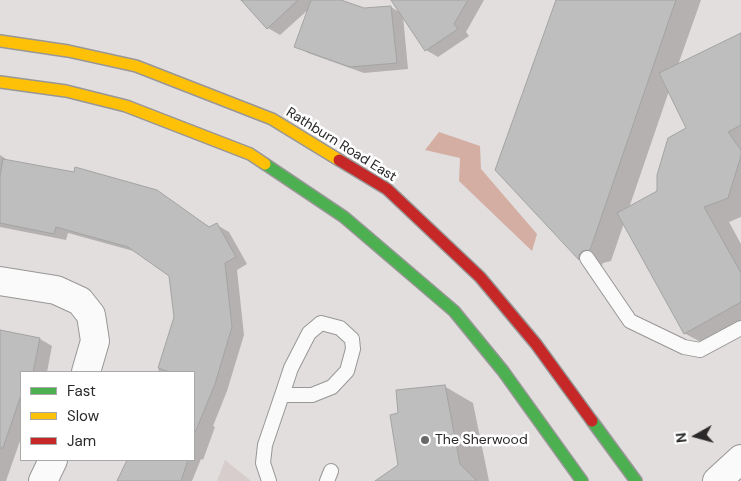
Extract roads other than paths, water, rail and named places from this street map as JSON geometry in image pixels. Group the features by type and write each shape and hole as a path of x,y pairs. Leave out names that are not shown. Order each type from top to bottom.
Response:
{"street":[{"name":"Rathburn Road East","path":"0,41 68,51 136,66 272,119 387,189 480,277 536,344 636,481"},
{"path":"0,82 66,91 126,106 250,154 344,217 454,311 503,371 582,481"},
{"path":"0,282 56,290 80,301 91,315 95,341 86,371"},
{"path":"716,481 741,459"},
{"path":"43,481 53,461"}],"lane":[{"path":"587,258 630,321 684,347 700,350 741,328"},
{"path":"269,481 262,463 265,446 282,395 291,368 310,332 321,324 340,328 352,339 353,349 347,370 332,387 312,394 282,395"}],"place":[{"name":"The Sherwood","path":"425,440"}]}
